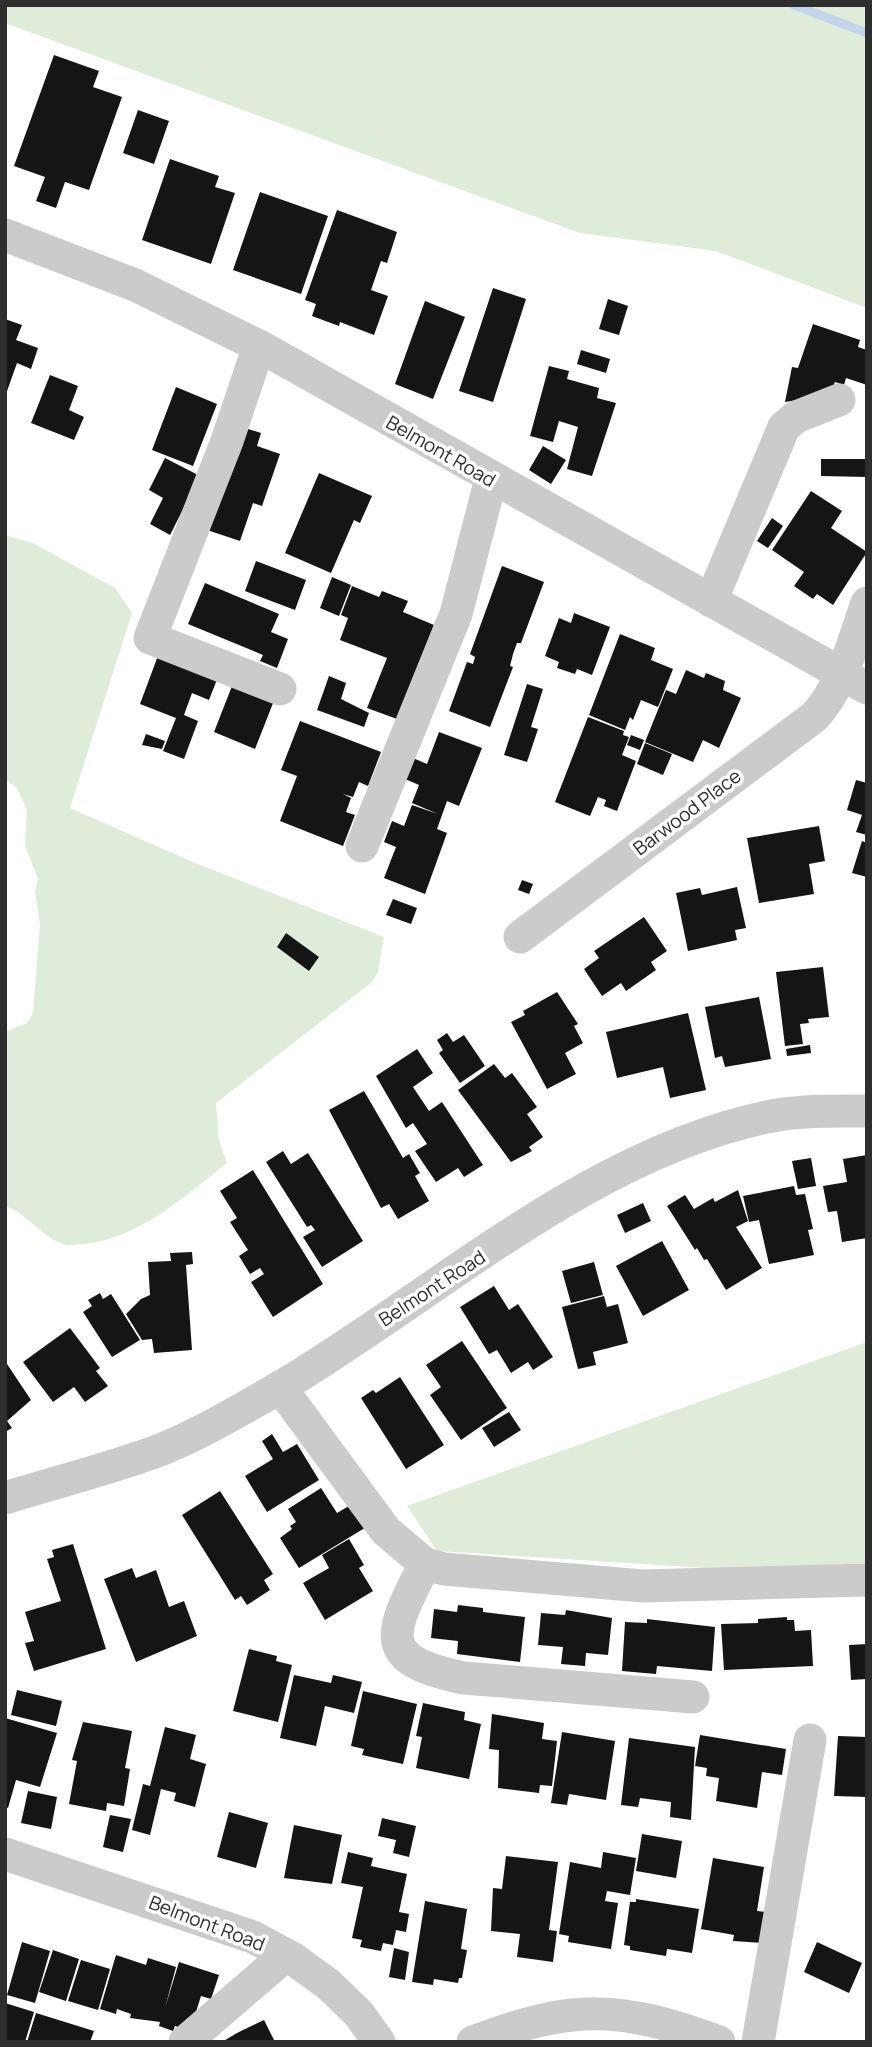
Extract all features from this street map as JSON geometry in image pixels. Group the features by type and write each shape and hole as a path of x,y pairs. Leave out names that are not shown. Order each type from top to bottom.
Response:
{"street":[{"name":"Belmont Road","path":"5,235 135,285 259,346 854,682"},
{"path":"259,346 226,441 150,638 280,689"},
{"path":"711,601 784,427 796,417 839,400"},
{"path":"362,846 456,614 491,479"},
{"name":"Barwood Place","path":"520,937 814,717 825,704 854,682 867,603"},
{"name":"Belmont Road","path":"5,1498 153,1452 197,1433 280,1387 553,1209 635,1161 672,1146 771,1116 810,1111 867,1111"},
{"path":"280,1387 301,1420 386,1531 425,1564 444,1569 643,1586 867,1580"},
{"path":"425,1564 397,1624 396,1640 410,1662 431,1671 464,1678 693,1698"},
{"path":"758,2042 810,1740"},
{"name":"Belmont Road","path":"5,1854 253,1937 286,1955 328,1984 359,2014 379,2042"},
{"path":"185,2042 255,1985 286,1955"},
{"path":"473,2042 548,2017 579,2012 674,2025 719,2042"}],"green space":[{"path":"5,5 867,5 867,308 716,251 580,233 5,23"},
{"path":"5,535 33,543 115,588 132,613 70,808 193,862 384,937 378,972 372,982 216,1103 219,1140 227,1163 161,1214 124,1233 84,1244 68,1245 55,1240 21,1214 5,1206 5,1032 27,1023 33,1013 40,925 35,891 38,879 25,846 27,810 16,787 5,780"},
{"path":"867,1342 867,1563 737,1570 437,1551 407,1506"}],"building":[{"path":"54,55 99,71 93,87 122,97 89,190 65,182 56,208 36,201 45,177 14,166"},
{"path":"138,110 169,121 154,164 123,153"},
{"path":"170,159 219,176 215,187 235,193 211,264 142,240"},
{"path":"260,192 328,216 301,294 233,270"},
{"path":"337,210 397,232 387,263 381,261 371,290 388,296 374,335 340,322 339,326 312,316 316,304 305,300"},
{"path":"493,288 526,299 493,402 459,391"},
{"path":"608,299 628,306 619,335 599,329"},
{"path":"425,301 465,317 433,399 395,384"},
{"path":"5,319 22,325 16,340 38,348 31,369 17,363 6,394"},
{"path":"813,324 860,340 858,347 867,350 867,385 846,378 844,385 835,382 830,395 785,402 792,367 798,368"},
{"path":"581,350 610,359 606,373 577,364"},
{"path":"549,366 569,371 567,379 599,388 597,398 616,403 592,476 567,469 578,427 559,421 553,442 530,436"},
{"path":"50,375 78,386 69,410 84,417 74,440 31,423"},
{"path":"176,387 217,404 193,466 152,450"},
{"path":"242,427 261,433 257,446 280,454 262,506 253,503 240,541 207,530"},
{"path":"543,446 566,460 551,484 529,470"},
{"path":"165,458 200,476 170,535 150,524 163,498 149,490"},
{"path":"821,459 867,459 867,477 821,476"},
{"path":"319,473 372,496 360,523 354,520 331,573 285,553"},
{"path":"811,491 842,511 831,528 867,552 833,605 817,594 813,599 794,586 804,572 772,550"},
{"path":"772,518 783,526 768,548 757,541"},
{"path":"256,561 306,580 295,610 245,591"},
{"path":"502,566 544,582 521,643 517,643 510,666 513,667 490,727 449,711 467,662 473,664 475,657 470,654"},
{"path":"332,577 351,585 339,616 320,608"},
{"path":"205,583 279,614 271,632 288,639 277,668 260,661 263,655 188,624"},
{"path":"352,586 379,597 382,591 408,601 403,612 434,625 397,719 367,708 387,658 340,640 348,618 341,615"},
{"path":"574,613 610,627 592,675 577,669 575,674 557,668 559,662 545,656 559,618 571,623"},
{"path":"620,634 655,648 651,660 673,669 658,707 641,700 633,720 630,717 625,730 589,715"},
{"path":"159,653 218,677 209,700 192,693 184,715 198,721 184,759 163,751 176,718 140,704"},
{"path":"686,670 704,678 706,673 725,681 723,690 741,698 719,748 703,740 693,762 645,742 666,690 676,694"},
{"path":"329,676 346,683 341,699 369,713 364,727 317,710"},
{"path":"234,681 275,698 255,749 214,732"},
{"path":"527,684 543,689 531,727 538,729 527,762 504,755"},
{"path":"588,717 624,731 623,735 629,737 622,755 636,761 617,811 604,806 606,800 598,797 590,816 555,802"},
{"path":"300,721 381,752 368,786 359,782 353,797 343,794 351,798 346,812 355,815 343,846 280,821 297,776 281,770"},
{"path":"439,732 482,748 459,806 447,801 437,829 447,833 425,894 384,878 396,847 384,842 392,821 404,826 412,805 438,814 412,803 419,785 405,779 413,758 427,764"},
{"path":"146,734 165,741 162,749 142,745"},
{"path":"631,735 644,740 640,750 627,745"},
{"path":"645,743 672,754 663,775 637,764"},
{"path":"856,780 867,783 867,835 856,832 862,815 847,810"},
{"path":"819,826 825,861 809,864 814,894 759,903 747,838"},
{"path":"862,841 867,843 867,877 852,873"},
{"path":"522,880 533,884 529,894 518,890"},
{"path":"737,887 746,928 735,930 737,940 688,951 676,893 700,888 702,895"},
{"path":"393,899 417,908 411,924 386,915"},
{"path":"644,917 667,951 651,962 656,970 626,991 621,983 602,996 584,969 599,958 594,951"},
{"path":"286,933 319,957 309,971 277,947"},
{"path":"823,967 829,1017 808,1019 809,1023 800,1024 803,1044 785,1046 776,972"},
{"path":"557,992 578,1024 574,1026 583,1043 565,1053 576,1074 547,1089 511,1022 525,1015 523,1011"},
{"path":"759,997 771,1059 725,1067 722,1056 715,1058 705,1007"},
{"path":"688,1013 706,1090 670,1098 663,1067 617,1078 606,1032"},
{"path":"447,1033 453,1042 464,1035 485,1066 460,1083 439,1053 443,1050 437,1040"},
{"path":"810,1045 811,1053 787,1056 786,1049"},
{"path":"417,1049 433,1073 413,1087 429,1111 442,1102 483,1165 464,1177 458,1168 436,1182 415,1151 427,1144 413,1123 406,1128 376,1076"},
{"path":"494,1064 505,1078 512,1073 537,1107 527,1114 543,1137 529,1147 532,1151 511,1162 458,1090"},
{"path":"364,1091 403,1158 409,1154 420,1173 415,1176 429,1201 398,1219 389,1204 381,1208 329,1110"},
{"path":"283,1151 291,1164 308,1153 363,1241 322,1267 303,1237 315,1230 311,1225 307,1227 266,1162"},
{"path":"867,1155 867,1238 842,1242 837,1211 828,1212 823,1186 847,1182 843,1159"},
{"path":"811,1158 816,1186 798,1189 792,1161"},
{"path":"253,1170 323,1284 273,1317 251,1282 264,1274 260,1268 250,1274 239,1256 248,1250 230,1222 237,1218 220,1191"},
{"path":"794,1186 796,1195 805,1194 813,1229 808,1230 814,1255 769,1264 759,1220 749,1222 743,1196"},
{"path":"738,1190 748,1221 736,1227 762,1268 726,1290 707,1259 704,1260 697,1248 695,1250 667,1206 685,1195 694,1209 713,1198 715,1202"},
{"path":"643,1203 651,1221 625,1233 617,1215"},
{"path":"662,1241 689,1290 643,1316 616,1266"},
{"path":"192,1252 193,1264 186,1265 192,1350 154,1353 152,1339 142,1340 126,1314 141,1299 150,1295 148,1262 171,1261 170,1253"},
{"path":"594,1262 603,1295 571,1303 562,1271"},
{"path":"494,1286 509,1310 518,1304 553,1357 533,1370 528,1362 511,1373 497,1350 489,1354 460,1307"},
{"path":"100,1293 103,1299 111,1294 140,1340 112,1357 83,1312 92,1306 88,1300"},
{"path":"604,1296 607,1307 618,1304 628,1343 593,1352 596,1365 578,1369 562,1307"},
{"path":"70,1328 100,1368 96,1371 108,1386 85,1402 74,1387 53,1402 23,1362"},
{"path":"462,1341 507,1408 461,1440 430,1395 441,1387 426,1365"},
{"path":"5,1361 31,1400 7,1421 12,1428 5,1432"},
{"path":"400,1377 444,1445 406,1469 361,1398 373,1390 376,1393"},
{"path":"509,1412 521,1430 494,1447 482,1428"},
{"path":"272,1434 283,1452 297,1444 319,1480 267,1512 245,1476 273,1459 262,1441"},
{"path":"321,1488 337,1513 354,1503 368,1526 299,1568 280,1538 292,1529 290,1526 296,1522 288,1509"},
{"path":"220,1491 273,1574 264,1580 270,1590 247,1605 241,1596 235,1600 182,1515"},
{"path":"349,1539 364,1565 359,1568 373,1591 325,1620 303,1583 329,1568 322,1555"},
{"path":"73,1544 106,1649 34,1671 25,1643 34,1641 25,1612 61,1601 47,1559 54,1557 52,1550"},
{"path":"132,1568 136,1578 156,1570 169,1607 184,1601 197,1636 136,1662 104,1579"},
{"path":"458,1605 483,1608 483,1612 525,1617 520,1662 457,1654 458,1641 431,1638 434,1609 457,1612"},
{"path":"566,1610 612,1618 608,1655 586,1653 585,1666 561,1664 563,1647 538,1645 541,1613 565,1615"},
{"path":"787,1617 787,1620 794,1620 795,1631 811,1630 813,1666 724,1670 721,1624 758,1623 758,1619"},
{"path":"647,1619 715,1627 712,1671 657,1666 656,1674 622,1671 625,1622 647,1623"},
{"path":"867,1644 867,1679 851,1680 849,1645"},
{"path":"249,1649 277,1656 276,1661 292,1665 278,1722 233,1711"},
{"path":"294,1675 331,1683 333,1675 362,1682 354,1713 325,1706 316,1746 280,1738"},
{"path":"17,1690 62,1701 56,1726 11,1715"},
{"path":"363,1691 417,1704 403,1764 362,1755 364,1749 351,1746"},
{"path":"423,1703 465,1712 464,1720 481,1724 469,1779 416,1768 422,1737 416,1736"},
{"path":"492,1714 544,1723 542,1739 557,1741 552,1786 540,1785 539,1793 498,1788 499,1750 489,1749"},
{"path":"5,1718 57,1733 40,1787 16,1780 8,1808 5,1807"},
{"path":"83,1722 132,1731 125,1768 130,1769 124,1806 107,1803 106,1811 69,1804 77,1761 72,1760"},
{"path":"165,1727 196,1735 190,1759 206,1764 195,1807 174,1801 176,1793 161,1789 150,1835 132,1830 143,1784 150,1786"},
{"path":"562,1732 615,1741 606,1800 569,1794 567,1805 551,1803"},
{"path":"700,1735 786,1749 782,1775 762,1772 757,1808 716,1801 719,1778 706,1776 707,1768 695,1766"},
{"path":"838,1736 867,1737 867,1797 834,1796"},
{"path":"629,1738 695,1747 691,1820 670,1817 671,1802 640,1798 638,1807 621,1805"},
{"path":"28,1791 57,1797 51,1829 21,1823"},
{"path":"229,1812 268,1823 256,1868 217,1857"},
{"path":"110,1815 131,1819 123,1852 103,1847"},
{"path":"382,1818 416,1826 409,1857 393,1853 396,1840 378,1836"},
{"path":"294,1825 342,1835 332,1884 284,1878"},
{"path":"642,1834 682,1841 676,1878 636,1871"},
{"path":"348,1852 373,1858 371,1866 407,1874 399,1912 409,1914 406,1932 396,1930 393,1945 383,1943 381,1951 360,1947 362,1940 352,1938 363,1887 341,1883"},
{"path":"603,1852 636,1858 630,1895 607,1891 605,1901 618,1903 611,1949 568,1942 569,1936 559,1934 570,1862 601,1868"},
{"path":"506,1856 558,1862 549,1930 557,1931 553,1962 517,1957 520,1934 491,1931 493,1888 502,1889"},
{"path":"713,1858 764,1867 757,1911 768,1912 763,1943 733,1941 734,1935 701,1929"},
{"path":"636,1899 699,1909 692,1953 667,1949 666,1956 630,1950 630,1946 624,1945 630,1902 636,1902"},
{"path":"425,1901 467,1909 461,1949 467,1950 462,1978 459,1978 458,1983 434,1979 433,1985 412,1982"},
{"path":"22,1942 50,1951 35,2003 7,1995"},
{"path":"817,1942 862,1963 849,1993 804,1972"},
{"path":"394,1948 409,1952 405,1980 389,1977"},
{"path":"53,1950 79,1959 66,2001 39,1992"},
{"path":"116,1955 146,1965 148,1958 176,1967 165,2008 179,1962 219,1975 211,1999 201,1996 190,2031 175,2026 173,2031 159,2026 160,2022 130,2018 131,2014 117,2009 116,2014 100,2009"},
{"path":"81,1960 110,1969 98,2010 68,2001"},
{"path":"5,2003 34,2012 25,2042 5,2042"},
{"path":"36,2013 94,2031 90,2042 27,2042"},
{"path":"264,2020 275,2042 222,2042 237,2033"}],"waterway":[{"path":"794,5 867,33"}]}
